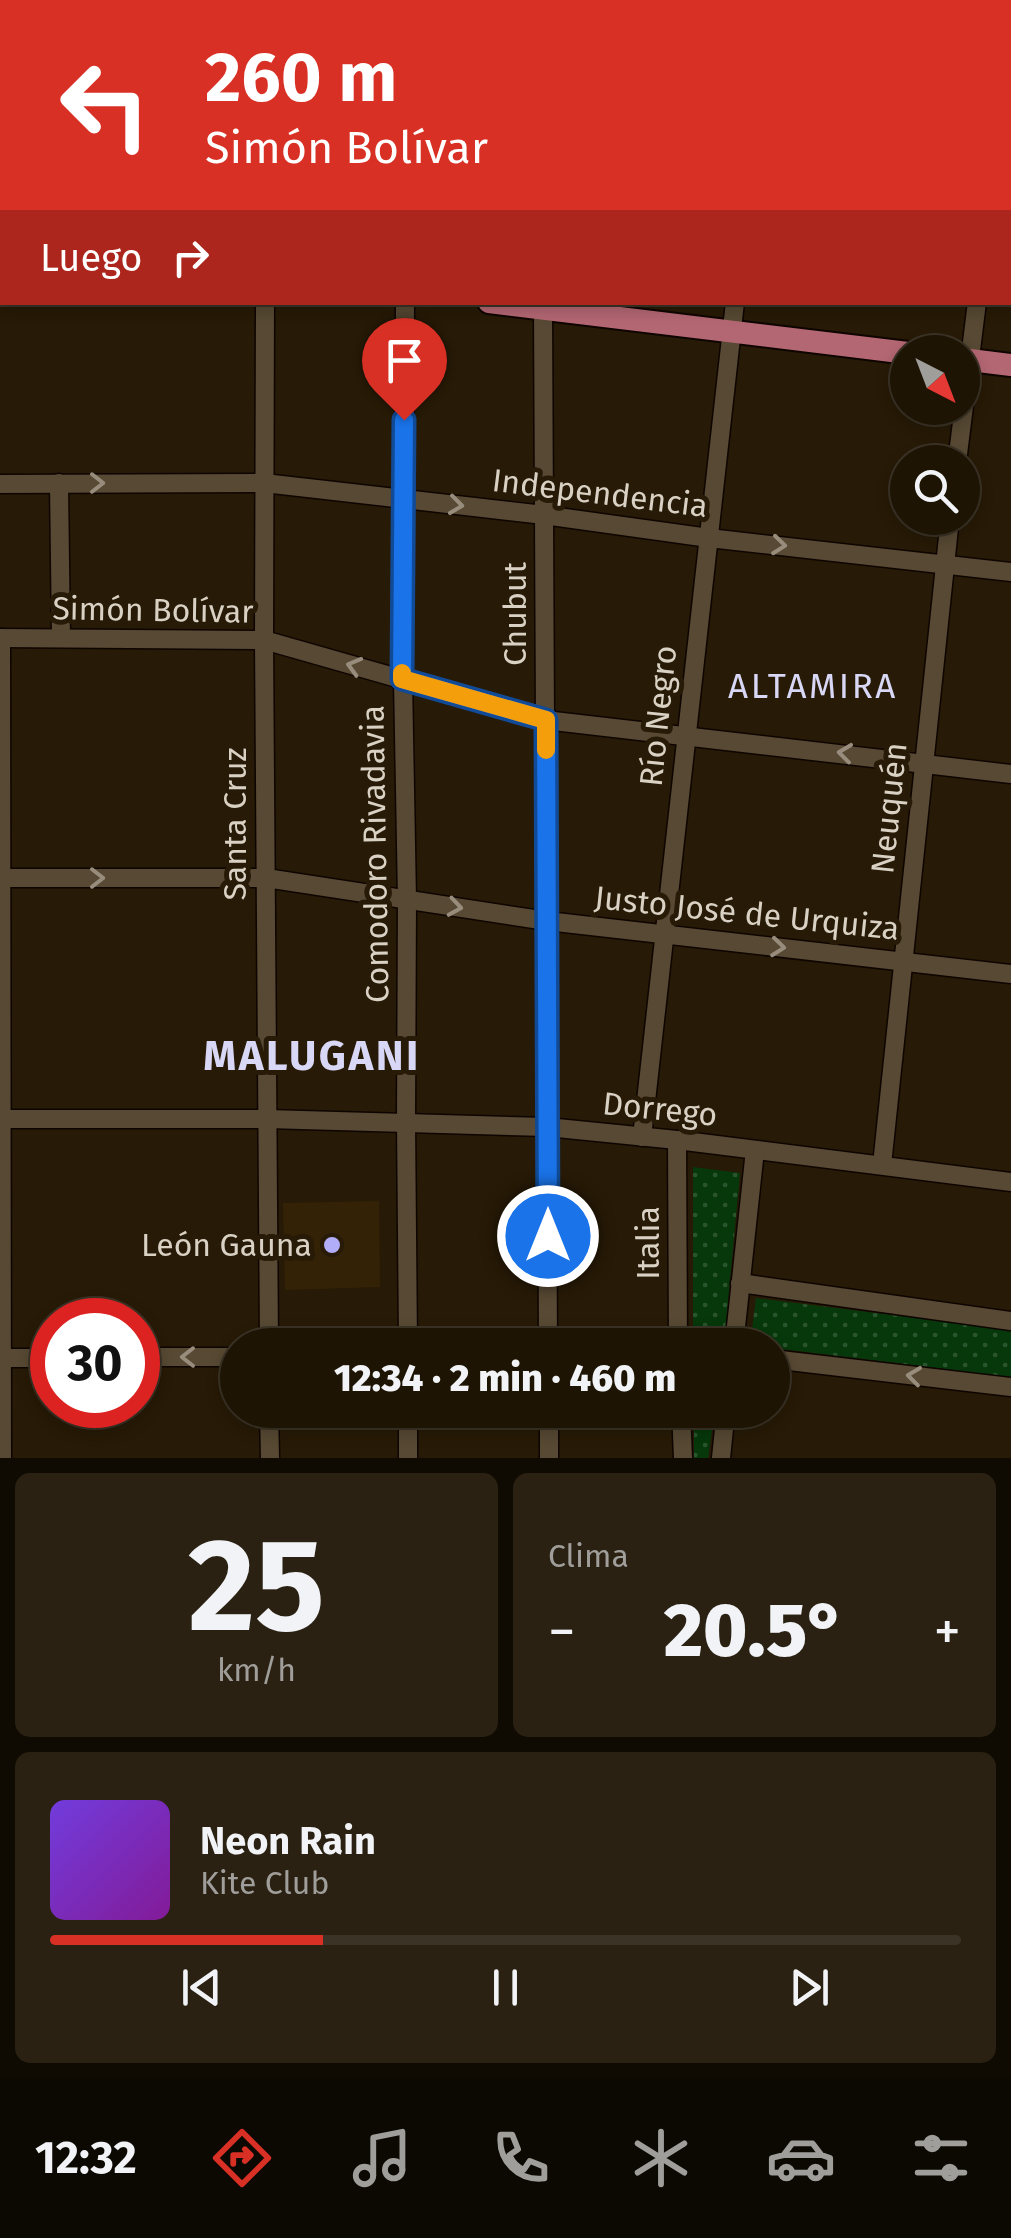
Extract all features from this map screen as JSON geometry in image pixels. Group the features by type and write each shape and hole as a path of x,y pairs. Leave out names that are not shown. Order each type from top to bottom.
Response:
{"main road":[{"path":"544,306 601,309 732,331 890,350"},
{"path":"980,362 1011,365"}],"street":[{"name":"Santa Cruz","path":"265,305 268,1328"},
{"name":"Comodoro Rivadavia","path":"406,305 402,679 407,900 408,1328"},
{"name":"Río Negro","path":"642,1137 735,305"},
{"path":"971,335 976,305"},
{"name":"Chubut","path":"544,306 548,1328"},
{"name":"Independencia","path":"0,484 264,483 1011,572"},
{"path":"60,484 61,638"},
{"name":"Neuquén","path":"882,1166 948,535"},
{"path":"0,638 2,1458"},
{"name":"Simón Bolívar","path":"0,638 264,640 546,720 1011,774"},
{"name":"Justo José de Urquiza","path":"0,878 266,878 547,921 1011,974"},
{"name":"Dorrego","path":"1,1119 266,1118 547,1127 1011,1182"},
{"name":"Italia","path":"677,1140 678,1328"},
{"path":"736,1328 756,1150"},
{"path":"740,1282 1011,1321"},
{"path":"160,1357 220,1357"},
{"path":"1,1358 30,1358"},
{"path":"790,1361 1011,1387"},
{"path":"269,1428 270,1458"},
{"path":"408,1428 408,1458"},
{"path":"549,1428 549,1458"},
{"path":"682,1428 683,1458"},
{"path":"721,1458 724,1428"}],"shaded area":[{"name":"León Gauna","path":"379,1201 380,1287 285,1290 283,1203"}],"green space":[{"path":"693,1167 740,1173 726,1328 693,1328"},
{"path":"756,1298 1011,1330 1011,1377 790,1350 790,1328 752,1328"},
{"path":"694,1428 712,1428 708,1458 694,1458"}],"slow traffic":[{"path":"402,673 402,679 546,720 546,750"}],"place":[{"name":"León Gauna","path":"332,1245"}],"district":[{"name":"ALTAMIRA","path":"813,686"},
{"name":"MALUGANI","path":"312,1055"}],"route":[{"path":"404,420 402,679 546,720 548,1236"}]}
